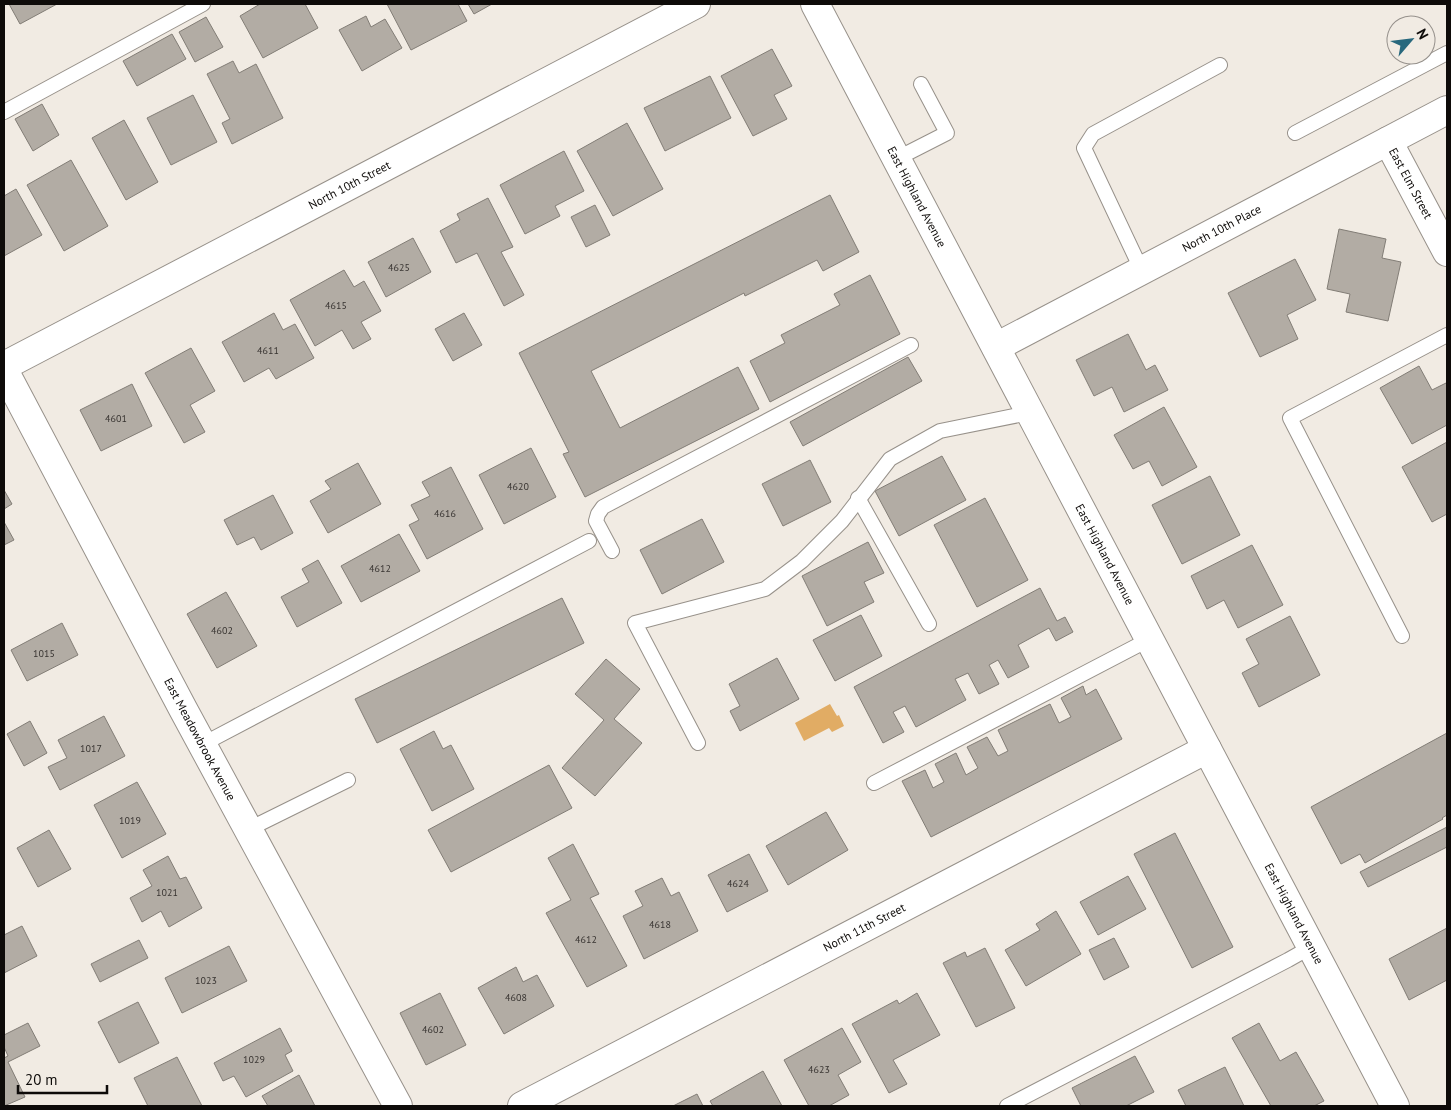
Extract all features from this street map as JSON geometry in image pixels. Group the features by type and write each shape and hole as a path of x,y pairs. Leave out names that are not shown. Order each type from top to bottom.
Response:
{"street":[{"name":"North 10th Street","path":"4,368 696,4"},
{"name":"East Highland Avenue","path":"815,4 1395,1106"},
{"name":"North 10th Place","path":"996,348 1447,110"},
{"name":"East Elm Street","path":"1388,140 1447,252"},
{"name":"East Meadowbrook Avenue","path":"4,368 248,829 398,1106"},
{"name":"North 11th Street","path":"522,1106 1207,750"}],"lane":[{"path":"4,112 203,4"},
{"path":"1295,133 1447,53"},
{"path":"1142,271 1084,148 1093,134 1220,66"},
{"path":"896,158 947,133 921,84"},
{"path":"1402,636 1290,418 1447,335"},
{"path":"612,551 596,521 603,507 911,346"},
{"path":"698,744 635,623 765,589 802,561 842,521 890,459 940,431 1029,413"},
{"path":"858,498 929,624"},
{"path":"203,744 589,541"},
{"path":"874,783 1150,639"},
{"path":"248,829 348,780"},
{"path":"1007,1106 1311,947"}],"shaded area":[{"path":"830,704 837,716 839,715 844,726 832,732 829,728 804,741 795,723"}],"building":[{"path":"9,4 57,4 20,24"},
{"path":"260,4 305,4 318,28 263,58 240,16"},
{"path":"387,4 458,4 467,21 411,50"},
{"path":"468,4 492,4 474,14"},
{"path":"366,16 371,27 385,19 402,48 362,71 339,30"},
{"path":"206,17 223,47 195,62 179,32"},
{"path":"172,34 186,59 137,86 123,61"},
{"path":"772,49 792,86 774,95 787,119 753,136 721,76"},
{"path":"233,61 239,73 256,64 283,118 232,144 222,123 230,119 207,74"},
{"path":"710,76 731,118 665,151 644,108"},
{"path":"193,95 217,142 171,165 147,118"},
{"path":"42,104 59,135 33,151 15,119"},
{"path":"124,120 158,182 126,200 92,138"},
{"path":"627,123 663,189 613,216 577,151"},
{"path":"564,151 584,191 555,206 560,216 525,234 500,185"},
{"path":"71,160 108,226 64,251 27,185"},
{"path":"16,189 42,235 4,256 4,196"},
{"path":"830,195 859,252 823,271 817,260 745,296 744,293 591,371 620,428 738,367 759,409 585,497 563,454 569,452 519,353"},
{"path":"488,198 513,247 501,252 524,295 504,306 477,253 456,263 440,231 460,220 457,214"},
{"path":"595,205 610,235 586,247 571,217"},
{"path":"1339,229 1386,239 1382,258 1401,262 1388,321 1346,312 1350,294 1327,289"},
{"path":"413,238 431,272 386,297 368,262"},
{"path":"1295,259 1316,300 1287,315 1298,339 1260,357 1228,293"},
{"path":"344,270 354,287 364,281 381,311 361,322 371,339 353,349 342,330 315,346 290,300"},
{"path":"870,275 900,334 770,402 750,361 785,343 781,335 840,305 834,294"},
{"path":"274,313 283,330 295,324 314,358 276,379 269,368 244,382 222,342"},
{"path":"464,313 482,345 453,361 435,329"},
{"path":"1128,334 1146,370 1155,365 1168,390 1124,412 1112,387 1094,396 1076,360"},
{"path":"191,348 215,391 190,405 205,432 184,443 145,373"},
{"path":"908,357 922,381 803,446 790,422"},
{"path":"1419,366 1432,390 1446,383 1447,425 1412,444 1380,388"},
{"path":"132,384 152,426 101,451 80,410"},
{"path":"1164,407 1197,467 1162,486 1149,461 1133,469 1114,435"},
{"path":"1447,442 1447,514 1432,522 1402,467"},
{"path":"531,448 556,497 504,524 479,475"},
{"path":"942,456 966,500 899,536 875,491"},
{"path":"810,460 831,502 783,526 762,484"},
{"path":"358,463 381,504 328,533 310,501 331,489 325,481"},
{"path":"451,467 483,529 427,559 409,525 419,520 411,505 430,496 422,482"},
{"path":"1210,476 1240,535 1182,564 1152,505"},
{"path":"4,490 12,504 4,509"},
{"path":"273,495 293,533 261,550 254,537 237,545 224,520"},
{"path":"985,498 1028,580 977,607 934,525"},
{"path":"702,519 724,562 662,594 640,550"},
{"path":"4,522 14,540 4,545"},
{"path":"399,534 420,571 361,602 341,566"},
{"path":"868,542 884,573 864,582 874,602 827,626 802,576"},
{"path":"1252,545 1283,605 1238,628 1224,600 1207,609 1191,576"},
{"path":"318,560 342,603 297,627 281,597 309,582 302,569"},
{"path":"1040,588 1057,621 1065,617 1073,632 1056,641 1049,628 1018,645 1029,667 1008,678 998,660 989,665 999,684 979,694 968,673 955,679 966,700 916,727 905,706 893,712 904,732 883,743 854,687"},
{"path":"226,592 257,646 217,668 187,614"},
{"path":"562,598 584,643 377,743 355,699"},
{"path":"861,615 882,656 835,681 813,640"},
{"path":"1290,616 1320,675 1259,707 1242,673 1259,664 1246,639"},
{"path":"62,623 78,655 27,681 11,650"},
{"path":"777,658 799,699 740,731 730,711 740,706 729,684"},
{"path":"606,659 640,689 614,719 642,743 595,796 562,768 604,720 575,694"},
{"path":"1083,686 1086,695 1096,689 1122,739 931,837 902,781 925,770 933,788 944,782 935,764 956,753 966,775 978,768 967,747 987,737 998,756 1008,751 998,730 1050,704 1059,723 1071,717 1061,698"},
{"path":"104,716 125,756 60,790 48,767 67,758 58,740"},
{"path":"30,721 47,753 24,766 7,734"},
{"path":"434,731 443,749 451,745 474,789 432,811 400,749"},
{"path":"1447,733 1447,815 1365,863 1360,854 1341,864 1311,807"},
{"path":"549,765 572,808 451,872 428,830"},
{"path":"137,782 166,834 122,858 94,805"},
{"path":"826,812 848,850 788,885 766,846"},
{"path":"1447,827 1447,847 1368,887 1360,872"},
{"path":"49,830 71,869 38,887 17,848"},
{"path":"1175,833 1233,947 1192,968 1134,854"},
{"path":"573,844 599,894 590,898 627,966 587,987 546,913 571,900 548,858"},
{"path":"749,854 768,891 727,912 708,875"},
{"path":"168,856 180,879 186,877 202,908 169,927 161,911 142,922 130,898 152,886 143,870"},
{"path":"1128,876 1146,909 1098,935 1080,902"},
{"path":"662,878 671,896 679,892 698,931 644,959 623,916 643,906 635,891"},
{"path":"1056,911 1081,954 1026,986 1005,950 1040,930 1036,924"},
{"path":"22,926 37,956 4,973 4,935"},
{"path":"1447,928 1447,980 1409,1000 1389,959"},
{"path":"1114,938 1129,967 1104,980 1089,950"},
{"path":"139,940 148,958 100,982 91,964"},
{"path":"229,946 247,981 182,1013 165,978"},
{"path":"985,948 1015,1008 976,1027 943,963 965,952 967,957"},
{"path":"516,967 523,982 537,975 554,1006 504,1034 478,988"},
{"path":"440,993 466,1045 426,1065 400,1013"},
{"path":"917,993 940,1035 893,1060 907,1084 889,1093 852,1024 897,1000 899,1004"},
{"path":"138,1002 159,1043 119,1063 98,1022"},
{"path":"28,1023 40,1046 8,1062 25,1097 4,1106 4,1058 8,1056 4,1047 4,1035"},
{"path":"1259,1023 1280,1061 1296,1052 1324,1101 1314,1106 1271,1106 1232,1038"},
{"path":"280,1028 292,1051 285,1055 293,1071 246,1097 234,1076 223,1081 214,1063"},
{"path":"842,1028 861,1062 838,1075 849,1095 829,1106 809,1106 784,1060"},
{"path":"1135,1056 1154,1092 1126,1106 1081,1106 1072,1088"},
{"path":"177,1057 202,1106 148,1106 134,1078"},
{"path":"1225,1067 1244,1106 1186,1106 1178,1090"},
{"path":"763,1071 782,1106 713,1106 710,1101"},
{"path":"299,1075 315,1106 268,1106 262,1096"},
{"path":"697,1094 703,1106 673,1106"}]}
